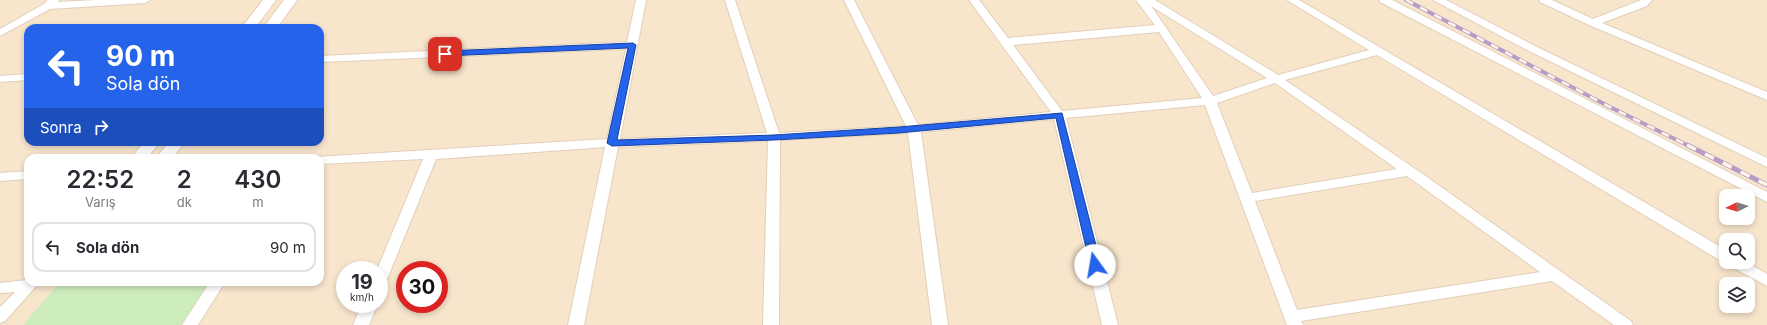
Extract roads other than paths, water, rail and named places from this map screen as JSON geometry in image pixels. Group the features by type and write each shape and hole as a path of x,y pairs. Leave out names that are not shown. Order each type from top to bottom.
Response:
{"street":[{"path":"0,33 51,3 146,0"},
{"path":"251,24 270,0"},
{"path":"273,24 291,0"},
{"path":"576,325 641,0"},
{"path":"730,0 774,137 771,325"},
{"path":"849,0 914,129 940,325"},
{"path":"974,0 1059,115 1110,325"},
{"path":"1141,0 1162,28 1210,101 1293,321 1554,275"},
{"path":"1148,0 1276,79 1409,171 1625,325"},
{"path":"1292,0 1719,253"},
{"path":"1384,0 1767,198"},
{"path":"1438,0 1533,49 1767,163"},
{"path":"1544,0 1593,23 1765,93"},
{"path":"1593,23 1643,4 1647,0"},
{"path":"1004,42 1162,28"},
{"path":"324,59 633,45"},
{"path":"324,160 430,155 612,143 774,137 914,129 1210,101 1276,79 1378,51"},
{"path":"0,79 24,77"},
{"path":"142,154 149,146"},
{"path":"167,154 174,146"},
{"path":"387,261 430,155"},
{"path":"1246,198 1409,171"},
{"path":"0,177 24,175"},
{"path":"1747,269 1767,281"},
{"path":"0,288 24,285"},
{"path":"0,317 29,286"},
{"path":"190,325 215,286"},
{"path":"361,325 366,313"}],"railway":[{"path":"1406,0 1608,106 1689,146"},
{"path":"1689,146 1767,185"}]}
